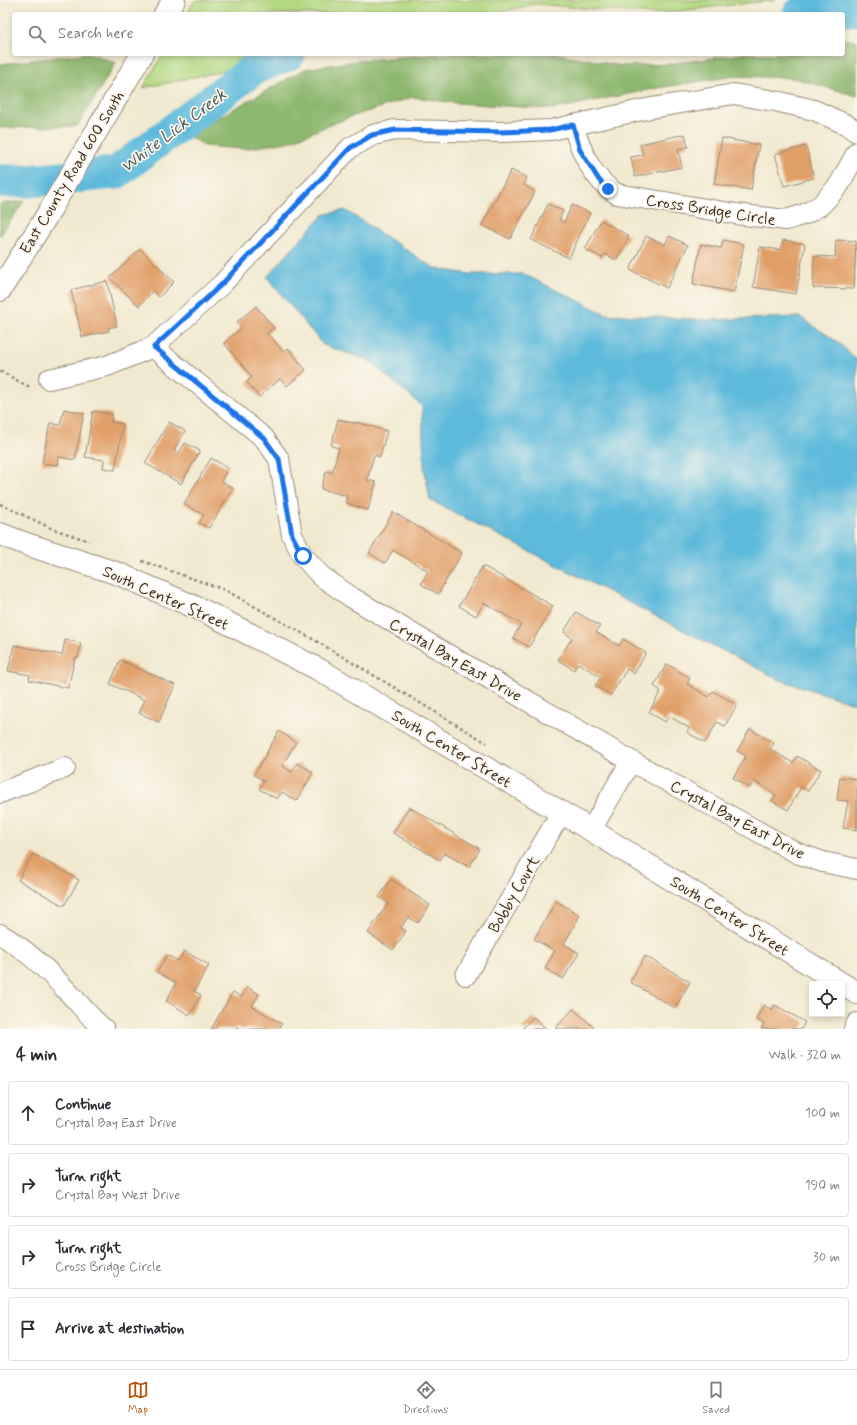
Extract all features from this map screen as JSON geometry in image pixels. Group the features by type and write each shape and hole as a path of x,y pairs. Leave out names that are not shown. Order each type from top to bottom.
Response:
{"main road":[{"path":"166,12 174,0"},
{"name":"East County Road 600 South","path":"0,290 46,217 138,60"},
{"name":"South Center Street","path":"0,534 119,574 204,611 318,669 591,830 857,993"},
{"name":"South Center Street","path":"0,545 26,544"}],"street":[{"path":"49,379 107,366 154,347 222,284 350,148 372,135 395,130 500,132 550,130 646,109 734,94 814,110 847,125 857,132"},
{"name":"Cross Bridge Circle","path":"573,125 580,150 599,180 608,189 617,194 736,214 786,220 805,214 821,205 839,185 857,152"},
{"name":"Crystal Bay East Drive","path":"154,347 264,438 279,459 292,535 303,556 321,576 352,597 423,640 631,761 797,853 823,862 857,870"},
{"path":"591,830 631,761"},
{"path":"0,793 65,768"},
{"name":"Bobby Court","path":"466,975 561,813"},
{"path":"0,934 24,950 47,970 69,992 92,1019 104,1029"},
{"path":"854,1029 857,1023"}],"path":[{"path":"0,372 28,386 38,387 49,379"}],"green space":[{"path":"195,0 776,0 671,12 630,12 536,4 500,12 188,12"},
{"path":"845,39 857,41 857,96 794,78 735,76 657,88 554,109 456,103 413,97 350,117 288,142 243,149 205,146 187,135 305,69 363,60 420,56 570,56 622,66 670,64 728,56 845,56"},
{"path":"66,56 97,56 116,63 77,126 0,128 0,64"},
{"path":"162,56 293,56 143,88"},
{"path":"24,201 0,236 0,204"}],"water":[{"path":"345,210 434,268 469,274 523,274 606,314 706,320 800,317 839,343 857,360 857,704 780,680 430,500 424,466 422,406 368,360 323,345 267,277 323,215"}],"building":[{"path":"685,134 688,147 678,149 682,167 635,177 631,157 643,155 640,144"},
{"path":"722,138 759,145 751,190 714,184"},
{"path":"806,146 814,178 784,186 775,154"},
{"path":"511,170 527,178 524,185 535,192 510,239 482,225"},
{"path":"548,204 563,211 559,220 564,223 572,205 590,213 569,258 531,240"},
{"path":"601,220 629,236 616,260 605,254 602,258 585,249"},
{"path":"646,236 665,245 669,236 688,245 667,288 630,270"},
{"path":"723,240 744,244 734,292 693,284 701,244 721,248"},
{"path":"783,240 805,244 796,294 753,287 760,247 781,250"},
{"path":"836,240 856,241 854,289 813,288 814,256 835,257"},
{"path":"140,249 174,282 159,297 153,291 139,306 110,278"},
{"path":"107,281 117,326 108,328 109,331 82,337 71,290"},
{"path":"256,306 274,328 267,333 284,352 288,348 306,370 287,386 280,379 259,397 247,382 252,377 224,343 241,328 237,322"},
{"path":"64,409 84,413 75,460 59,457 58,465 42,463 50,423 60,425"},
{"path":"93,411 112,414 111,422 123,424 115,470 103,468 104,460 85,457"},
{"path":"338,419 356,424 356,422 387,431 380,457 374,455 367,480 376,482 368,510 346,503 347,496 321,489 326,471 332,473 339,448 331,446"},
{"path":"169,422 185,431 174,450 179,453 185,443 200,451 181,484 145,463"},
{"path":"211,458 228,468 221,481 233,488 209,528 199,523 204,515 184,504"},
{"path":"393,512 462,553 438,594 421,584 428,571 393,550 385,563 369,553"},
{"path":"483,566 553,606 529,647 513,638 521,624 484,603 476,616 459,606"},
{"path":"576,612 600,626 596,632 619,646 623,639 646,653 634,674 627,669 611,695 595,686 601,677 578,663 574,670 558,660 572,638 564,632"},
{"path":"65,640 81,643 78,658 75,658 68,688 29,680 30,675 8,671 14,645 62,655"},
{"path":"120,660 175,685 159,722 139,713 145,700 110,684"},
{"path":"667,664 690,678 687,684 709,697 713,691 737,705 725,726 717,722 705,743 687,732 689,728 669,716 665,722 649,712 661,691 654,686"},
{"path":"750,729 774,743 770,749 793,763 797,756 821,770 808,791 801,787 788,810 772,801 776,795 754,781 750,788 733,778 746,756 737,751"},
{"path":"279,731 296,742 282,766 292,772 297,763 313,772 297,801 282,792 277,799 259,789 264,781 254,775"},
{"path":"840,777 857,779 857,830 843,828 848,801 837,800"},
{"path":"409,807 480,849 469,867 444,853 440,860 393,833"},
{"path":"33,854 79,880 64,906 18,880"},
{"path":"391,879 430,905 418,923 408,917 401,928 406,931 393,950 368,933 388,903 379,897"},
{"path":"556,901 580,915 564,944 579,953 563,979 545,968 555,951 534,939"},
{"path":"184,951 209,965 194,991 201,995 190,1015 166,1001 176,983 157,972 167,955 178,961"},
{"path":"645,956 690,982 675,1008 630,982"},
{"path":"247,987 259,994 252,1006 282,1024 279,1029 241,1029 237,1027 235,1029 211,1029 233,992 241,997"},
{"path":"764,1005 772,1010 775,1005 805,1022 801,1029 761,1029 764,1024 756,1019"},
{"path":"573,1009 596,1029 555,1029"},
{"path":"533,1017 547,1029 522,1029"}],"waterway":[{"name":"White Lick Creek","path":"810,12 827,9 857,10"},
{"name":"White Lick Creek","path":"0,181 29,181 116,173 255,68 284,56"}],"route":[{"path":"303,556 292,535 279,459 264,438 154,347 222,284 350,148 372,135 395,130 500,132 550,130 573,125 580,150 599,180 608,189"}]}
